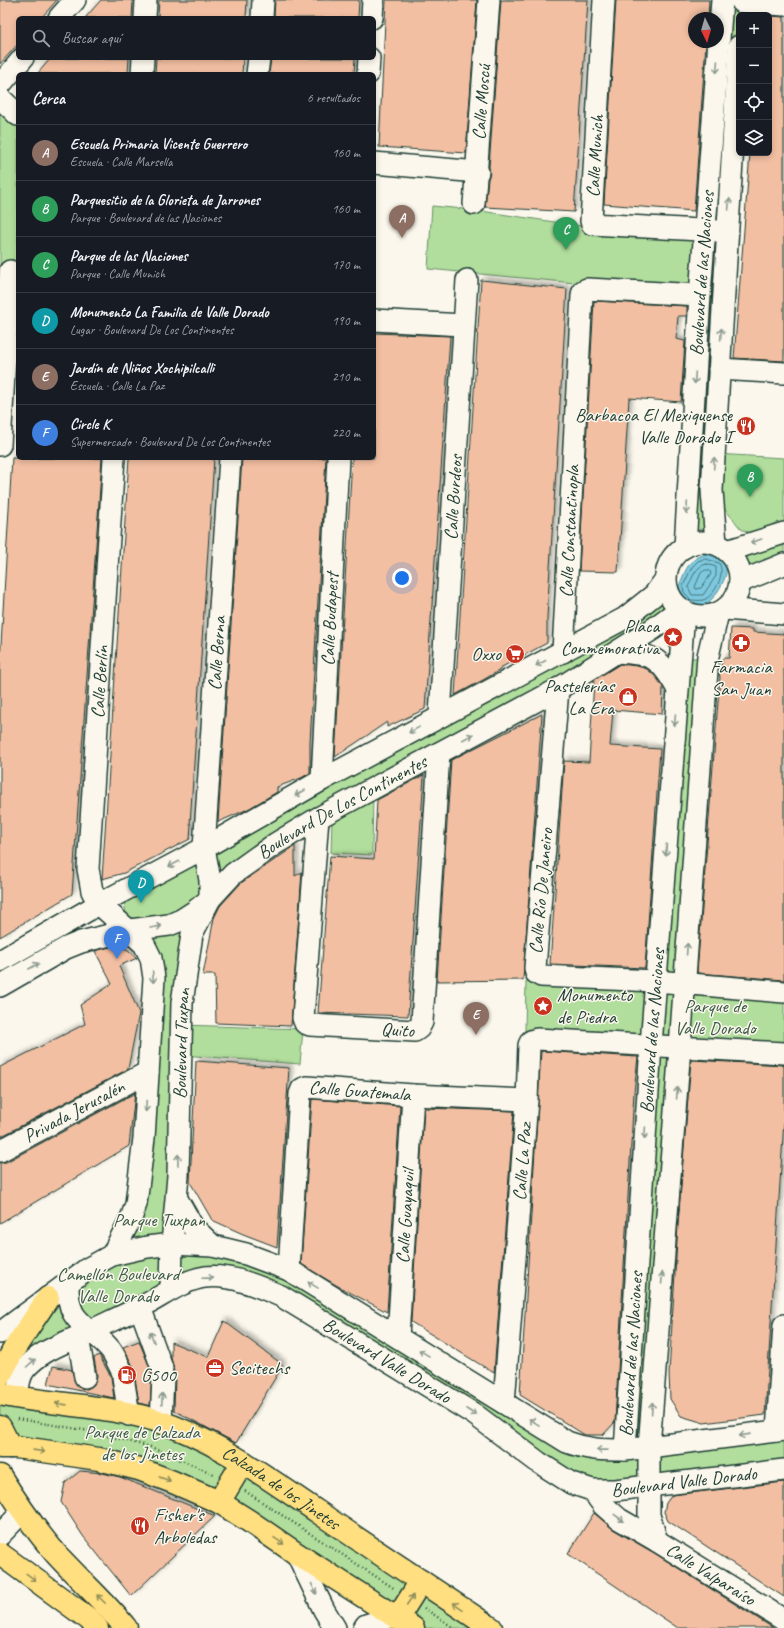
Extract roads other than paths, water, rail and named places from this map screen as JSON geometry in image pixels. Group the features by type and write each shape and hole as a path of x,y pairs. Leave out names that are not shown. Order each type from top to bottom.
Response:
{"main road":[{"path":"0,1376 14,1349 48,1298"},
{"name":"Calzada de los Jinetes","path":"9,1396 88,1407 129,1415 161,1423 199,1439 243,1462 491,1628"},
{"path":"0,1427 5,1447 99,1459 139,1469 219,1502 413,1628"},
{"path":"219,1502 243,1462"},
{"path":"0,1476 23,1511 57,1555 108,1607 126,1628"},
{"path":"0,1554 89,1619 97,1628"},
{"path":"395,1616 404,1608 421,1581"}],"street":[{"path":"61,16 74,0"},
{"path":"145,16 146,0"},
{"path":"262,16 263,0"},
{"path":"372,16 373,0"},
{"name":"Calle Moscú","path":"474,204 478,172 489,0"},
{"name":"Calle Munich","path":"604,0 592,224 596,226 728,231"},
{"path":"737,4 784,5"},
{"name":"Boulevard de las Naciones","path":"685,547 704,230 737,4"},
{"name":"Boulevard de las Naciones","path":"722,548 712,490 739,48"},
{"path":"0,85 21,60"},
{"path":"142,72 143,60"},
{"path":"257,72 259,60"},
{"path":"368,72 369,60"},
{"path":"0,98 16,113"},
{"path":"376,163 478,172"},
{"path":"0,445 9,271"},
{"name":"Calle Burdeos","path":"440,715 463,325 467,280"},
{"name":"Calle Constantinopla","path":"563,652 583,291 588,289 700,295"},
{"path":"376,320 463,325"},
{"path":"719,369 784,373"},
{"name":"Calle Berlín","path":"99,904 92,891 88,869 114,460"},
{"name":"Calle Berna","path":"204,848 230,460"},
{"name":"Calle Budapest","path":"322,780 338,460"},
{"path":"722,548 784,533"},
{"path":"721,611 736,597 740,582 739,570 735,560 722,548 706,542 695,543 685,547 670,560 666,570 665,580 669,596 682,610 695,616 707,616 721,611 784,614"},
{"path":"740,582 784,564"},
{"name":"Boulevard De Los Continentes","path":"0,961 99,904 204,848 322,780 440,715 563,652 625,618 654,594 665,580"},
{"name":"Boulevard de las Naciones","path":"625,1450 651,1045 682,610"},
{"name":"Boulevard De Los Continentes","path":"0,986 66,948 81,942 130,930 169,925 191,914 210,899 233,874 275,844 318,818 558,689 682,610"},
{"name":"Boulevard de las Naciones","path":"650,1486 649,1447 708,656 721,611"},
{"path":"617,652 640,654 652,657 661,663 677,688"},
{"name":"Calle Río De Janeiro","path":"558,689 535,968 536,973 541,976 656,981"},
{"name":"Quito","path":"318,818 303,1018 304,1023 310,1025 415,1031 419,1028 422,1022 438,753"},
{"name":"Boulevard Tuxpan","path":"171,1288 172,1244 177,1199 182,1003 192,934 210,899 210,880 204,848"},
{"name":"Boulevard Tuxpan","path":"99,904 144,944 151,958 154,978 144,1138 135,1209 112,1255"},
{"path":"656,981 784,992"},
{"name":"Calle La Paz","path":"504,1403 527,1100 529,1045 532,1041 537,1039 651,1045"},
{"path":"651,1045 784,1053"},
{"name":"Privada Jerusalén","path":"0,1151 148,1072"},
{"name":"Calle Guatemala","path":"289,1270 300,1094 302,1089 307,1087 413,1095 527,1100"},
{"name":"Calle Guayaquil","path":"398,1337 413,1095"},
{"path":"177,1199 193,1227 213,1246"},
{"name":"Boulevard Valle Dorado","path":"1,1331 87,1269 112,1255 147,1247 172,1244 213,1246 246,1254 289,1270 567,1442 582,1448 599,1450 625,1450 781,1430"},
{"name":"Boulevard Valle Dorado","path":"9,1396 24,1370 43,1353 140,1307 171,1288 190,1280 207,1277 229,1279 252,1284 281,1296 474,1414 549,1470 571,1483 592,1490 615,1490 784,1470"},
{"path":"68,1283 70,1306 74,1316 82,1324 84,1334 85,1380 88,1407"},
{"path":"140,1307 162,1372 161,1423"},
{"path":"781,1430 784,1326"},
{"path":"84,1334 111,1350 123,1374 129,1415"},
{"path":"549,1470 567,1442"},
{"name":"Calle Valparaíso","path":"650,1486 649,1515 657,1541"},
{"name":"Calle Valparaíso","path":"592,1490 603,1505 619,1519 784,1620"},
{"path":"0,1535 23,1511"},
{"path":"297,1554 324,1610 335,1628"},
{"path":"364,1628 366,1625 395,1616"}],"water":[{"path":"706,554 724,563 726,568 725,578 718,591 709,602 701,605 689,604 684,600 679,586 688,566 695,559"}],"place":[{"name":"Escuela Primaria Vicente Guerrero","path":"402,238"},
{"name":"Parque de las Naciones","path":"566,250"},
{"name":"Barbacoa El Mexiquense Valle Dorado I","path":"746,426"},
{"name":"Parquesitio de la Glorieta de Jarrones","path":"750,497"},
{"name":"Placa Conmemorativa","path":"673,637"},
{"name":"Farmacia San Juan","path":"741,643"},
{"name":"Oxxo","path":"515,654"},
{"name":"Pastelerías La Era","path":"628,697"},
{"name":"Monumento La Familia de Valle Dorado","path":"141,903"},
{"name":"Circle K","path":"117,959"},
{"name":"Monumento de Piedra","path":"543,1006"},
{"name":"Jardín de Niños Xochipilcalli","path":"476,1035"},
{"name":"Secitechs","path":"215,1368"},
{"name":"G500","path":"127,1375"},
{"name":"Fisher's Arboledas","path":"140,1526"}],"park label":[{"name":"Parque de Valle Dorado","path":"715,1017"},
{"name":"Parque Tuxpan","path":"159,1220"},
{"name":"Camellón Boulevard Valle Dorado","path":"118,1285"},
{"name":"Parque de Calzada de los Jinetes","path":"142,1443"}]}
